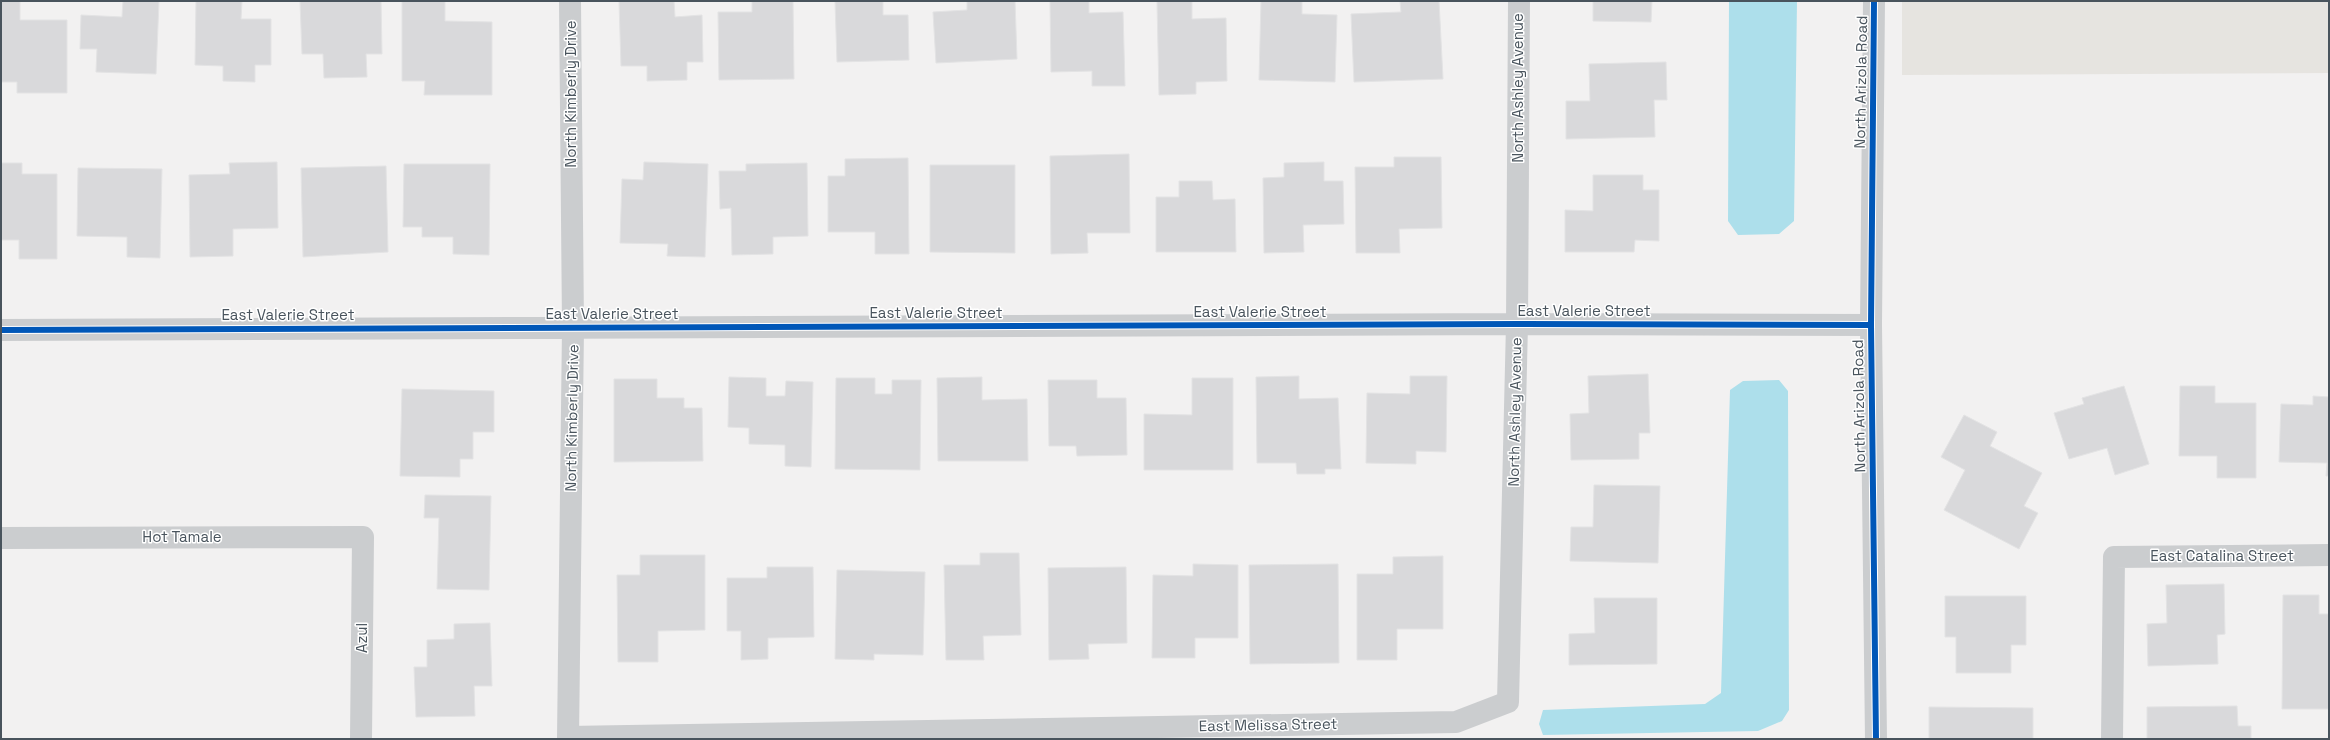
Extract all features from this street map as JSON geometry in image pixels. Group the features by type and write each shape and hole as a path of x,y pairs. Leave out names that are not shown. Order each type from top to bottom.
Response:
{"street":[{"name":"North Kimberly Drive","path":"568,738 573,327 570,1"},
{"name":"North Ashley Avenue","path":"1508,702 1516,324 1518,1"},
{"name":"North Arizola Road","path":"1874,1 1871,325 1876,739"},
{"name":"East Valerie Street","path":"1,330 1516,324 1871,325"},
{"name":"Hot Tamale","path":"1,538 363,537"},
{"name":"Azul","path":"362,739 363,537"},
{"name":"East Catalina Street","path":"2112,739 2114,557 2329,555"},
{"name":"East Melissa Street","path":"568,738 1456,722 1508,702"}],"shaded area":[{"path":"1902,1 2329,1 2329,73 1902,75"}],"water":[{"path":"1729,1 1797,1 1794,221 1779,234 1738,235 1728,221"},
{"path":"1779,380 1788,391 1789,710 1782,721 1758,731 1543,735 1539,724 1543,710 1705,704 1721,693 1730,390 1743,381"}],"building":[{"path":"1,1 20,1 20,20 67,20 67,93 17,93 17,82 1,82"},
{"path":"123,1 159,1 156,74 96,72 97,49 80,49 81,15 122,17"},
{"path":"196,1 242,1 241,19 271,19 271,65 255,65 255,82 223,81 223,66 195,65"},
{"path":"300,1 381,1 382,54 366,54 367,77 324,78 323,54 302,54"},
{"path":"402,1 445,1 445,21 492,22 492,95 424,95 425,81 402,81"},
{"path":"619,1 674,1 675,17 702,15 703,62 687,62 687,80 647,81 647,66 621,66"},
{"path":"752,1 793,1 794,79 719,80 718,12 752,12"},
{"path":"835,1 883,1 883,15 908,15 909,60 837,62"},
{"path":"967,1 1015,1 1017,59 936,63 933,12 967,10"},
{"path":"1050,1 1089,1 1089,13 1123,12 1125,86 1092,86 1092,71 1051,72"},
{"path":"1157,1 1192,1 1192,19 1226,18 1227,81 1196,82 1196,94 1159,95"},
{"path":"1261,1 1302,1 1302,14 1337,15 1335,82 1259,80"},
{"path":"1400,1 1439,1 1443,79 1354,82 1351,14 1401,12"},
{"path":"1593,1 1652,1 1651,22 1593,21"},
{"path":"1666,62 1667,100 1654,100 1655,137 1566,139 1566,101 1590,101 1589,64"},
{"path":"1129,154 1130,233 1087,233 1088,253 1051,254 1050,156"},
{"path":"1394,157 1441,157 1442,228 1399,229 1400,253 1356,253 1355,167 1394,167"},
{"path":"908,158 909,254 875,254 875,232 828,232 828,176 845,176 845,159"},
{"path":"277,162 278,228 233,229 233,256 190,257 189,175 230,174 229,163"},
{"path":"644,162 708,164 705,257 667,256 668,244 620,243 622,179 643,180"},
{"path":"1324,162 1324,181 1343,181 1344,224 1303,225 1304,252 1264,253 1263,178 1284,177 1284,163"},
{"path":"1,163 22,163 22,174 57,174 57,259 19,259 19,240 1,240"},
{"path":"807,163 808,236 773,237 773,254 732,255 731,208 720,209 719,171 746,171 746,164"},
{"path":"404,164 490,164 489,255 453,254 453,237 422,237 422,227 403,227"},
{"path":"930,165 1015,165 1015,253 930,252"},
{"path":"386,166 388,252 303,257 301,168"},
{"path":"78,168 162,169 160,258 127,257 127,237 77,236"},
{"path":"1593,175 1643,175 1643,190 1659,190 1659,241 1635,240 1634,252 1565,252 1565,210 1593,211"},
{"path":"1179,181 1212,181 1213,200 1235,199 1236,252 1156,252 1156,197 1179,197"},
{"path":"1648,374 1650,433 1639,433 1639,459 1571,460 1570,414 1589,413 1588,376"},
{"path":"1299,376 1299,399 1338,398 1341,469 1325,469 1325,474 1297,474 1296,463 1257,463 1256,377"},
{"path":"1410,376 1447,376 1446,452 1416,451 1416,464 1366,463 1367,393 1410,394"},
{"path":"729,377 766,378 766,396 785,396 786,381 813,382 811,467 785,466 785,445 749,444 749,428 728,427"},
{"path":"982,377 982,400 1027,399 1028,461 938,461 937,378"},
{"path":"836,378 875,378 875,394 892,394 892,380 921,380 920,470 835,469"},
{"path":"1192,378 1233,378 1233,470 1144,470 1144,414 1192,415"},
{"path":"614,379 657,379 657,398 684,398 684,408 702,408 703,461 614,462"},
{"path":"1048,380 1097,380 1097,398 1126,398 1127,455 1077,456 1076,446 1049,446"},
{"path":"2124,386 2149,464 2115,475 2107,448 2069,459 2054,413 2084,404 2082,398"},
{"path":"2180,386 2215,386 2215,403 2256,403 2256,478 2217,478 2217,456 2179,456"},
{"path":"402,389 494,391 494,432 473,432 473,459 460,459 460,477 400,476"},
{"path":"2313,396 2329,397 2329,476 2326,476 2327,463 2279,462 2281,404 2313,405"},
{"path":"1964,415 1997,432 1990,446 2042,473 2024,506 2038,513 2019,549 1944,510 1965,470 1941,457"},
{"path":"1594,485 1660,486 1658,563 1570,561 1571,527 1593,527"},
{"path":"425,495 491,496 489,590 437,589 439,518 424,518"},
{"path":"980,553 1019,553 1021,635 983,636 984,660 946,660 944,565 980,565"},
{"path":"640,555 705,555 705,630 658,631 658,662 618,662 617,575 640,575"},
{"path":"1443,556 1443,629 1397,629 1397,660 1357,660 1357,574 1393,574 1393,557"},
{"path":"1193,564 1238,565 1238,638 1195,638 1195,658 1152,658 1153,575 1193,576"},
{"path":"1338,564 1339,663 1250,664 1249,565"},
{"path":"767,567 813,567 814,637 768,638 768,659 741,660 741,631 727,631 727,578 767,578"},
{"path":"1126,567 1127,643 1088,644 1089,659 1049,660 1048,568"},
{"path":"837,570 925,572 923,655 874,654 874,660 835,659"},
{"path":"2224,584 2225,634 2217,635 2218,664 2148,666 2147,624 2167,623 2166,585"},
{"path":"2283,595 2319,595 2319,614 2329,614 2329,709 2282,709"},
{"path":"1945,596 2026,596 2026,645 2011,645 2011,673 1956,673 1956,637 1945,637"},
{"path":"1594,598 1657,598 1657,664 1569,665 1569,634 1595,633"},
{"path":"490,623 492,686 474,686 475,716 416,717 414,667 427,667 427,640 454,639 454,624"},
{"path":"2237,706 2238,726 2251,726 2251,739 2147,739 2147,707"},
{"path":"1929,707 2033,708 2033,739 1929,739"}],"cycle path":[{"path":"1874,1 1871,325 1876,739"},
{"path":"1,330 1517,324 1871,325"}]}
